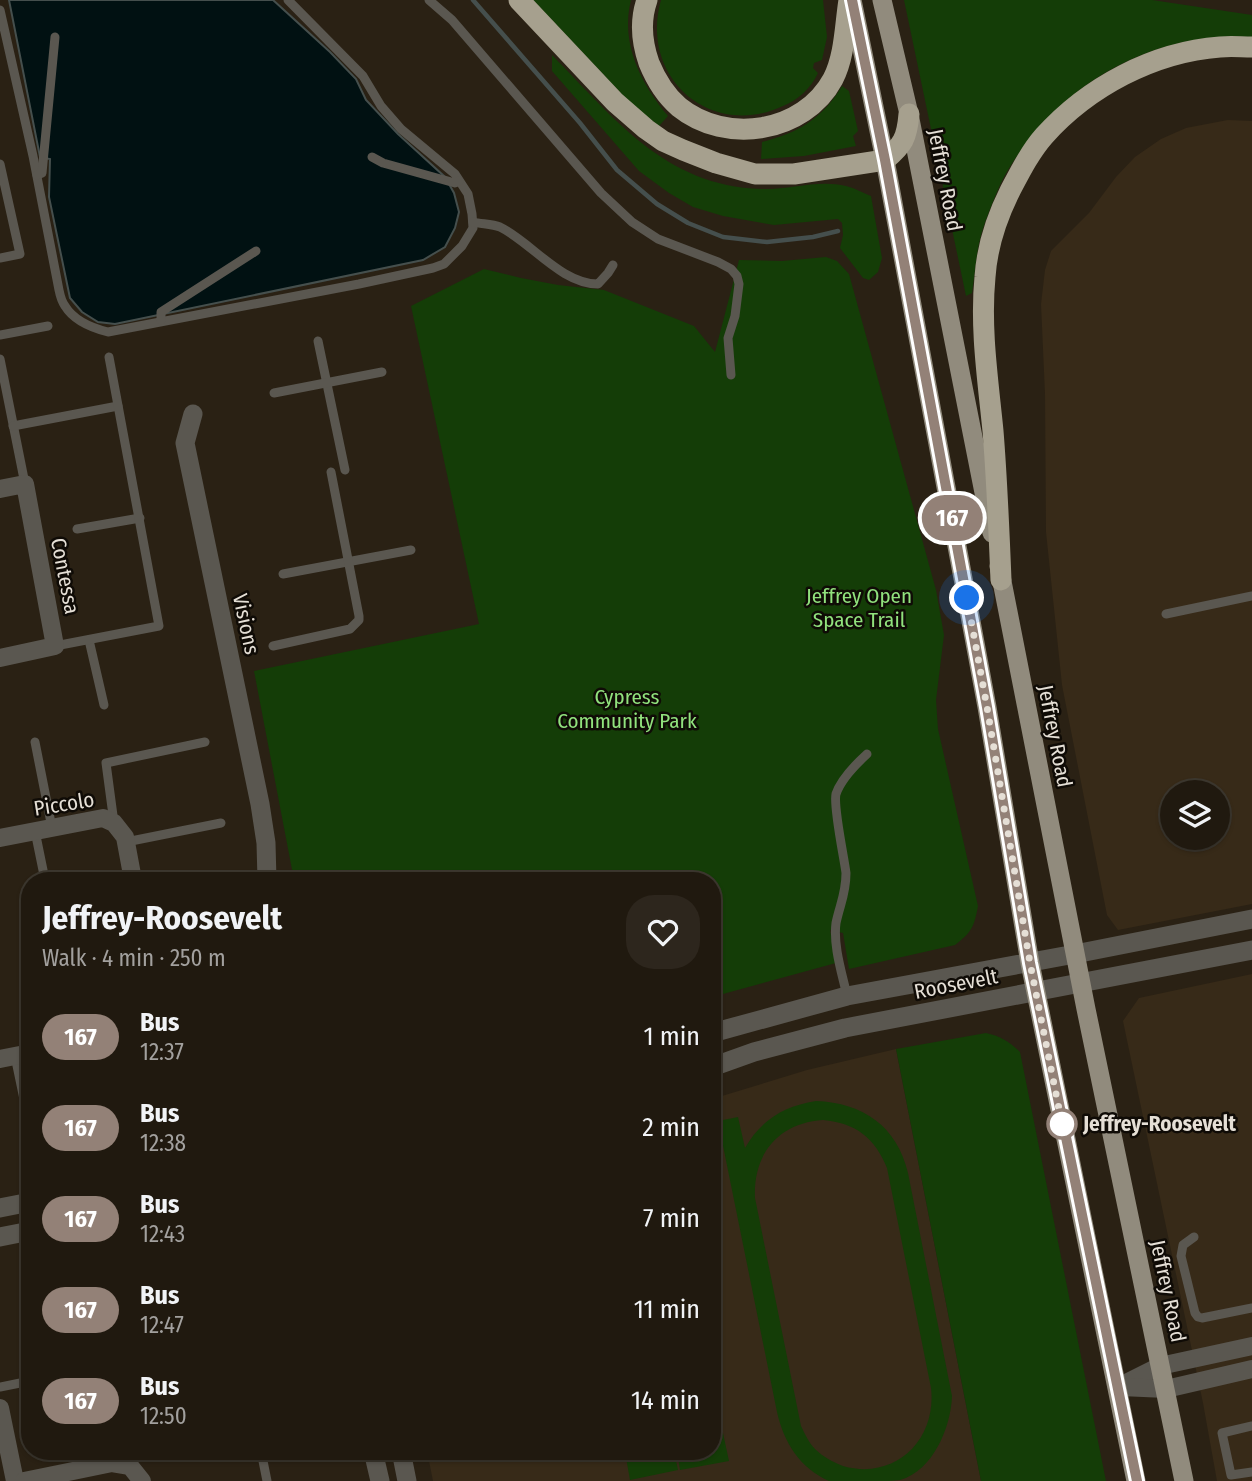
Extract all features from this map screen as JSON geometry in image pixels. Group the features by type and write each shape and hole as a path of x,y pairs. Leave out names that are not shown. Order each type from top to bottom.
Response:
{"highway":[{"path":"519,0 615,102 655,135 682,150 716,163 755,174 794,174 885,160 902,143 907,133 909,114"},
{"path":"647,0 643,21 645,48 656,78 668,97 705,123 751,130 786,121 810,106 829,85 841,54 850,0"},
{"path":"1001,580 997,478 984,338 984,277 988,253 1004,203 1022,167 1042,138 1066,114 1104,85 1181,53 1220,47 1252,47"}],"main road":[{"path":"850,0 885,160 985,694 1030,963 1136,1481"},
{"name":"Jeffrey Road","path":"882,0 909,114 1081,984 1184,1481"}],"street":[{"name":"Visions","path":"193,414 186,443 260,804 267,843 267,872"},
{"path":"0,489 25,484"},
{"name":"Contessa","path":"0,658 55,646 25,484"},
{"name":"Piccolo","path":"0,838 103,818 114,823 125,837 132,872"},
{"name":"Visions","path":"267,843 278,872"},
{"name":"Roosevelt","path":"721,1031 847,996 1252,919"},
{"name":"Roosevelt","path":"721,1064 754,1052 845,1028 1252,950"},
{"path":"0,1208 21,1204"},
{"path":"0,1237 21,1233"},
{"path":"1118,1387 1160,1366 1252,1346"},
{"path":"1118,1387 1166,1389 1252,1369"},
{"path":"0,1408 15,1481"},
{"path":"375,1460 380,1481"},
{"path":"403,1460 407,1481"},
{"path":"24,1481 112,1463 130,1466 142,1481"}],"lane":[{"path":"0,10 37,174 59,290 65,307 76,318 92,328 108,332 433,268 444,264 462,246 473,228 468,194 455,174 401,129 381,106 363,76 288,0"},
{"path":"429,0 452,20 601,193 632,222 658,239 719,262 737,276 739,285 728,338 731,375"},
{"path":"37,174 43,173 55,37"},
{"path":"372,157 383,163 455,183 459,181"},
{"path":"0,164 20,254 0,258"},
{"path":"473,222 498,226 551,264 590,284 598,284 613,265"},
{"path":"162,320 161,312 256,251"},
{"path":"0,335 48,326"},
{"path":"318,341 345,470"},
{"path":"55,646 159,626 108,357"},
{"path":"0,359 25,484"},
{"path":"274,393 382,372"},
{"path":"13,426 118,406"},
{"path":"273,646 350,629 359,620 331,472"},
{"path":"77,529 140,518"},
{"path":"283,574 411,550"},
{"path":"1166,614 1252,596"},
{"path":"89,640 104,705"},
{"path":"35,742 44,829 45,872"},
{"path":"114,823 106,762 205,742"},
{"path":"847,996 836,940 836,924 846,885 846,873 835,798 839,786 867,754"},
{"path":"126,842 220,822"},
{"path":"9,1057 21,1098"},
{"path":"1194,1237 1183,1245 1181,1256 1198,1317 1252,1308"},
{"path":"0,1387 21,1383"},
{"path":"1252,1426 1222,1433 1231,1475 1252,1472"},
{"path":"263,1460 267,1481"}],"shaded area":[{"path":"9,0 273,0 330,52 356,79 366,100 445,177 454,193 459,212 455,228 445,247 423,260 115,324 98,322 82,312 70,298 49,197 50,159 40,157"},
{"path":"1228,120 1252,121 1252,904 1118,930 1107,915 1062,685 1046,532 1041,304 1045,270 1051,251 1089,213 1135,157 1161,139 1186,128"},
{"path":"1252,974 1252,1481 1217,1481 1123,1021 1139,998"},
{"path":"896,1049 981,1481 433,1481 429,1460 721,1460 721,1096 807,1070"}],"green space":[{"path":"533,0 631,0 628,32 635,62 649,90 668,116 659,126 633,106"},
{"path":"661,0 823,0 827,37 822,60 814,63 813,68 818,73 804,93 783,106 756,114 730,115 707,108 686,95 671,76 661,54 657,28"},
{"path":"904,0 1152,0 1252,15 1252,37 1218,37 1153,51 1123,63 1067,100 1043,123 1002,180 981,235 972,293 966,296"},
{"path":"552,55 620,124 669,162 697,176 727,185 761,189 836,184 871,196 882,258 878,272 869,280 863,278 840,248 843,235 842,223 838,219 774,225 723,216 693,207 669,193 639,171 552,71"},
{"path":"842,86 849,91 858,131 853,136 856,146 804,156 761,159 762,142 787,134 808,123 826,107"},
{"name":"Cypress Community Park","path":"826,257 837,261 849,274 936,590 944,635 936,700 938,729 978,906 969,932 955,945 849,969 843,933 830,930 836,963 721,995 721,872 292,872 254,671 479,624 411,306 484,269 558,285 604,290 694,326 715,352 739,260 782,261"},
{"path":"986,1033 1004,1040 1020,1052 1106,1481 981,1481 896,1049"},
{"path":"816,1101 849,1106 863,1112 876,1120 896,1142 908,1173 952,1396 944,1434 931,1458 912,1475 900,1480 829,1481 819,1476 802,1462 789,1444 777,1412 721,1136 721,1120 738,1117 745,1148 766,1122 794,1107","holes":["823,1120 845,1125 870,1140 887,1168 931,1388 927,1424 920,1439 909,1452 895,1462 862,1469 843,1466 821,1454 813,1447 801,1426 755,1198 759,1167 764,1154 782,1134 807,1122"]},
{"path":"721,1433 729,1461 680,1470 678,1460 721,1460"},
{"path":"626,1460 676,1460 678,1470 630,1480"}],"waterway":[{"path":"473,0 580,123 617,170 657,204 688,223 723,237 767,242 813,237 838,231"}],"bus line":[{"name":"167","path":"852,0 885,160 987,707 1030,963 1137,1481"}],"place":[{"name":"Jeffrey-Roosevelt","path":"1062,1124"}],"route":[{"path":"967,598 1030,963 1062,1124"}],"park label":[{"name":"Jeffrey Open Space Trail","path":"859,608"}]}
